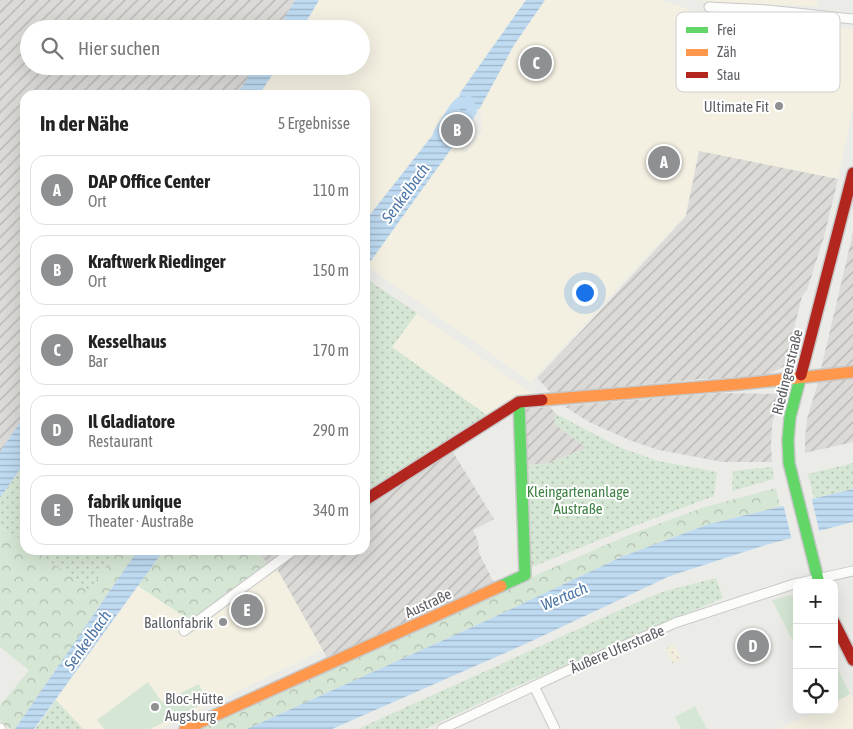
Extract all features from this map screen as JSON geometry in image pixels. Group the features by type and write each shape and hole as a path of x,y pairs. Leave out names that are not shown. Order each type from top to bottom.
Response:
{"street":[{"path":"709,7 787,12"},
{"path":"840,18 853,19"},
{"name":"Riedingerstraße","path":"818,579 789,463 788,440 790,417 853,173"},
{"path":"370,497 519,402 740,384 853,372"},
{"name":"Austraße","path":"185,729 525,575 519,402"},
{"path":"184,631 287,555"},
{"name":"Äußere Uferstraße","path":"826,579 853,571"},
{"name":"Äußere Uferstraße","path":"442,729 534,686 676,624 793,585"},
{"path":"835,624 853,660"},
{"path":"534,686 555,729"}],"shaded area":[{"path":"0,0 295,0 283,20 20,20 20,75 249,75 240,90 20,90 20,422 0,452"},
{"path":"319,0 526,0 460,93 449,105 433,130 435,132 370,215 370,90 262,90 272,75 370,75 370,20 307,20"},
{"path":"545,0 660,0 698,12 676,12 676,92 840,92 840,28 853,29 853,106 838,179 699,152 685,215 531,382 370,268 370,262 454,145 466,153 482,130 480,108 514,45"},
{"path":"695,0 818,0 817,6 721,4"},
{"path":"699,151 838,179 824,237 807,290 802,296 785,366 765,376 703,379 551,393 537,378 686,216"},
{"path":"853,233 853,442 805,453 807,419 817,386"},
{"path":"417,313 533,394 516,398 488,416 392,347"},
{"path":"720,393 779,394 772,426 772,462 723,462 659,450 629,440 589,422 564,406"},
{"path":"550,407 556,414 555,424 587,448 546,464 525,465 522,409"},
{"path":"451,449 494,519 473,530 478,541 479,553 495,585 329,661 276,567 292,555 370,555 370,500"},
{"path":"260,555 281,555 268,564"},
{"path":"276,567 323,650 160,729 83,729 56,700 138,586 191,620"},
{"path":"850,694 853,699 853,729 779,729 811,714 838,714 838,701"}],"green space":[{"path":"370,281 417,313 392,347 488,416 373,488 370,486"},
{"name":"Kleingartenanlage Austraße","path":"556,414 621,448 658,461 717,472 714,496 527,569 525,465 547,464 587,448 554,424"},
{"path":"853,463 853,489 814,498 808,474"},
{"path":"772,467 774,479 732,491 733,471"},
{"path":"20,469 20,539 0,525 0,498"},
{"path":"776,488 780,507 709,524 621,557 490,619 247,729 194,729 631,534 705,507"},
{"path":"0,525 20,539 20,555 41,555 89,590 114,555 135,555 15,729 10,729 0,721 0,706 29,670 0,647"},
{"path":"41,555 114,555 89,591"},
{"path":"160,555 260,555 268,564 191,621 138,586"},
{"path":"716,578 723,598 510,689 425,729 358,729 642,600 665,591"},
{"path":"793,595 793,641 772,600"},
{"path":"838,669 850,694 838,701"},
{"name":"Bloc-Hütte Augsburg","path":"148,682 162,702 199,684 207,702 150,729 104,729 97,720"},
{"path":"56,700 83,729 35,729"},
{"path":"695,706 707,729 681,729 675,717"}],"sand":[{"path":"674,644 682,659 673,664 665,649"}],"water":[{"path":"295,0 319,0 307,20 283,20"},
{"path":"526,0 545,0 514,45 480,108 465,114 447,140 454,145 370,262 370,215 435,132 441,136 459,111 460,93"},
{"path":"249,75 272,75 262,90 240,90"},
{"path":"20,422 20,469 0,498 0,452"},
{"name":"Wertach","path":"853,489 853,522 769,544 670,576 523,645 332,729 247,729 490,619 621,557 709,524"},
{"path":"135,555 160,555 34,729 15,729"}],"pier":[{"path":"811,496 820,534 792,541 783,503"}],"waterway":[{"name":"Senkelbach","path":"438,134 455,107 460,102 469,101 472,111 451,143"}],"traffic: fast":[{"path":"801,375 790,417 789,463 818,579"},
{"path":"501,586 525,575 519,402"}],"traffic: slow":[{"path":"542,400 740,384 853,372"},
{"path":"185,729 501,586"}],"traffic: jam":[{"path":"801,375 853,173"},
{"path":"370,497 519,402 542,400"},
{"path":"835,624 853,660"}],"place":[{"name":"Kesselhaus","path":"536,63"},
{"name":"Ultimate Fit","path":"779,106"},
{"name":"Kraftwerk Riedinger","path":"457,130"},
{"name":"DAP Office Center","path":"664,162"},
{"name":"fabrik unique","path":"247,610"},
{"name":"Ballonfabrik","path":"223,622"},
{"name":"Il Gladiatore","path":"753,646"},
{"name":"Bloc-Hütte Augsburg","path":"155,707"}]}
